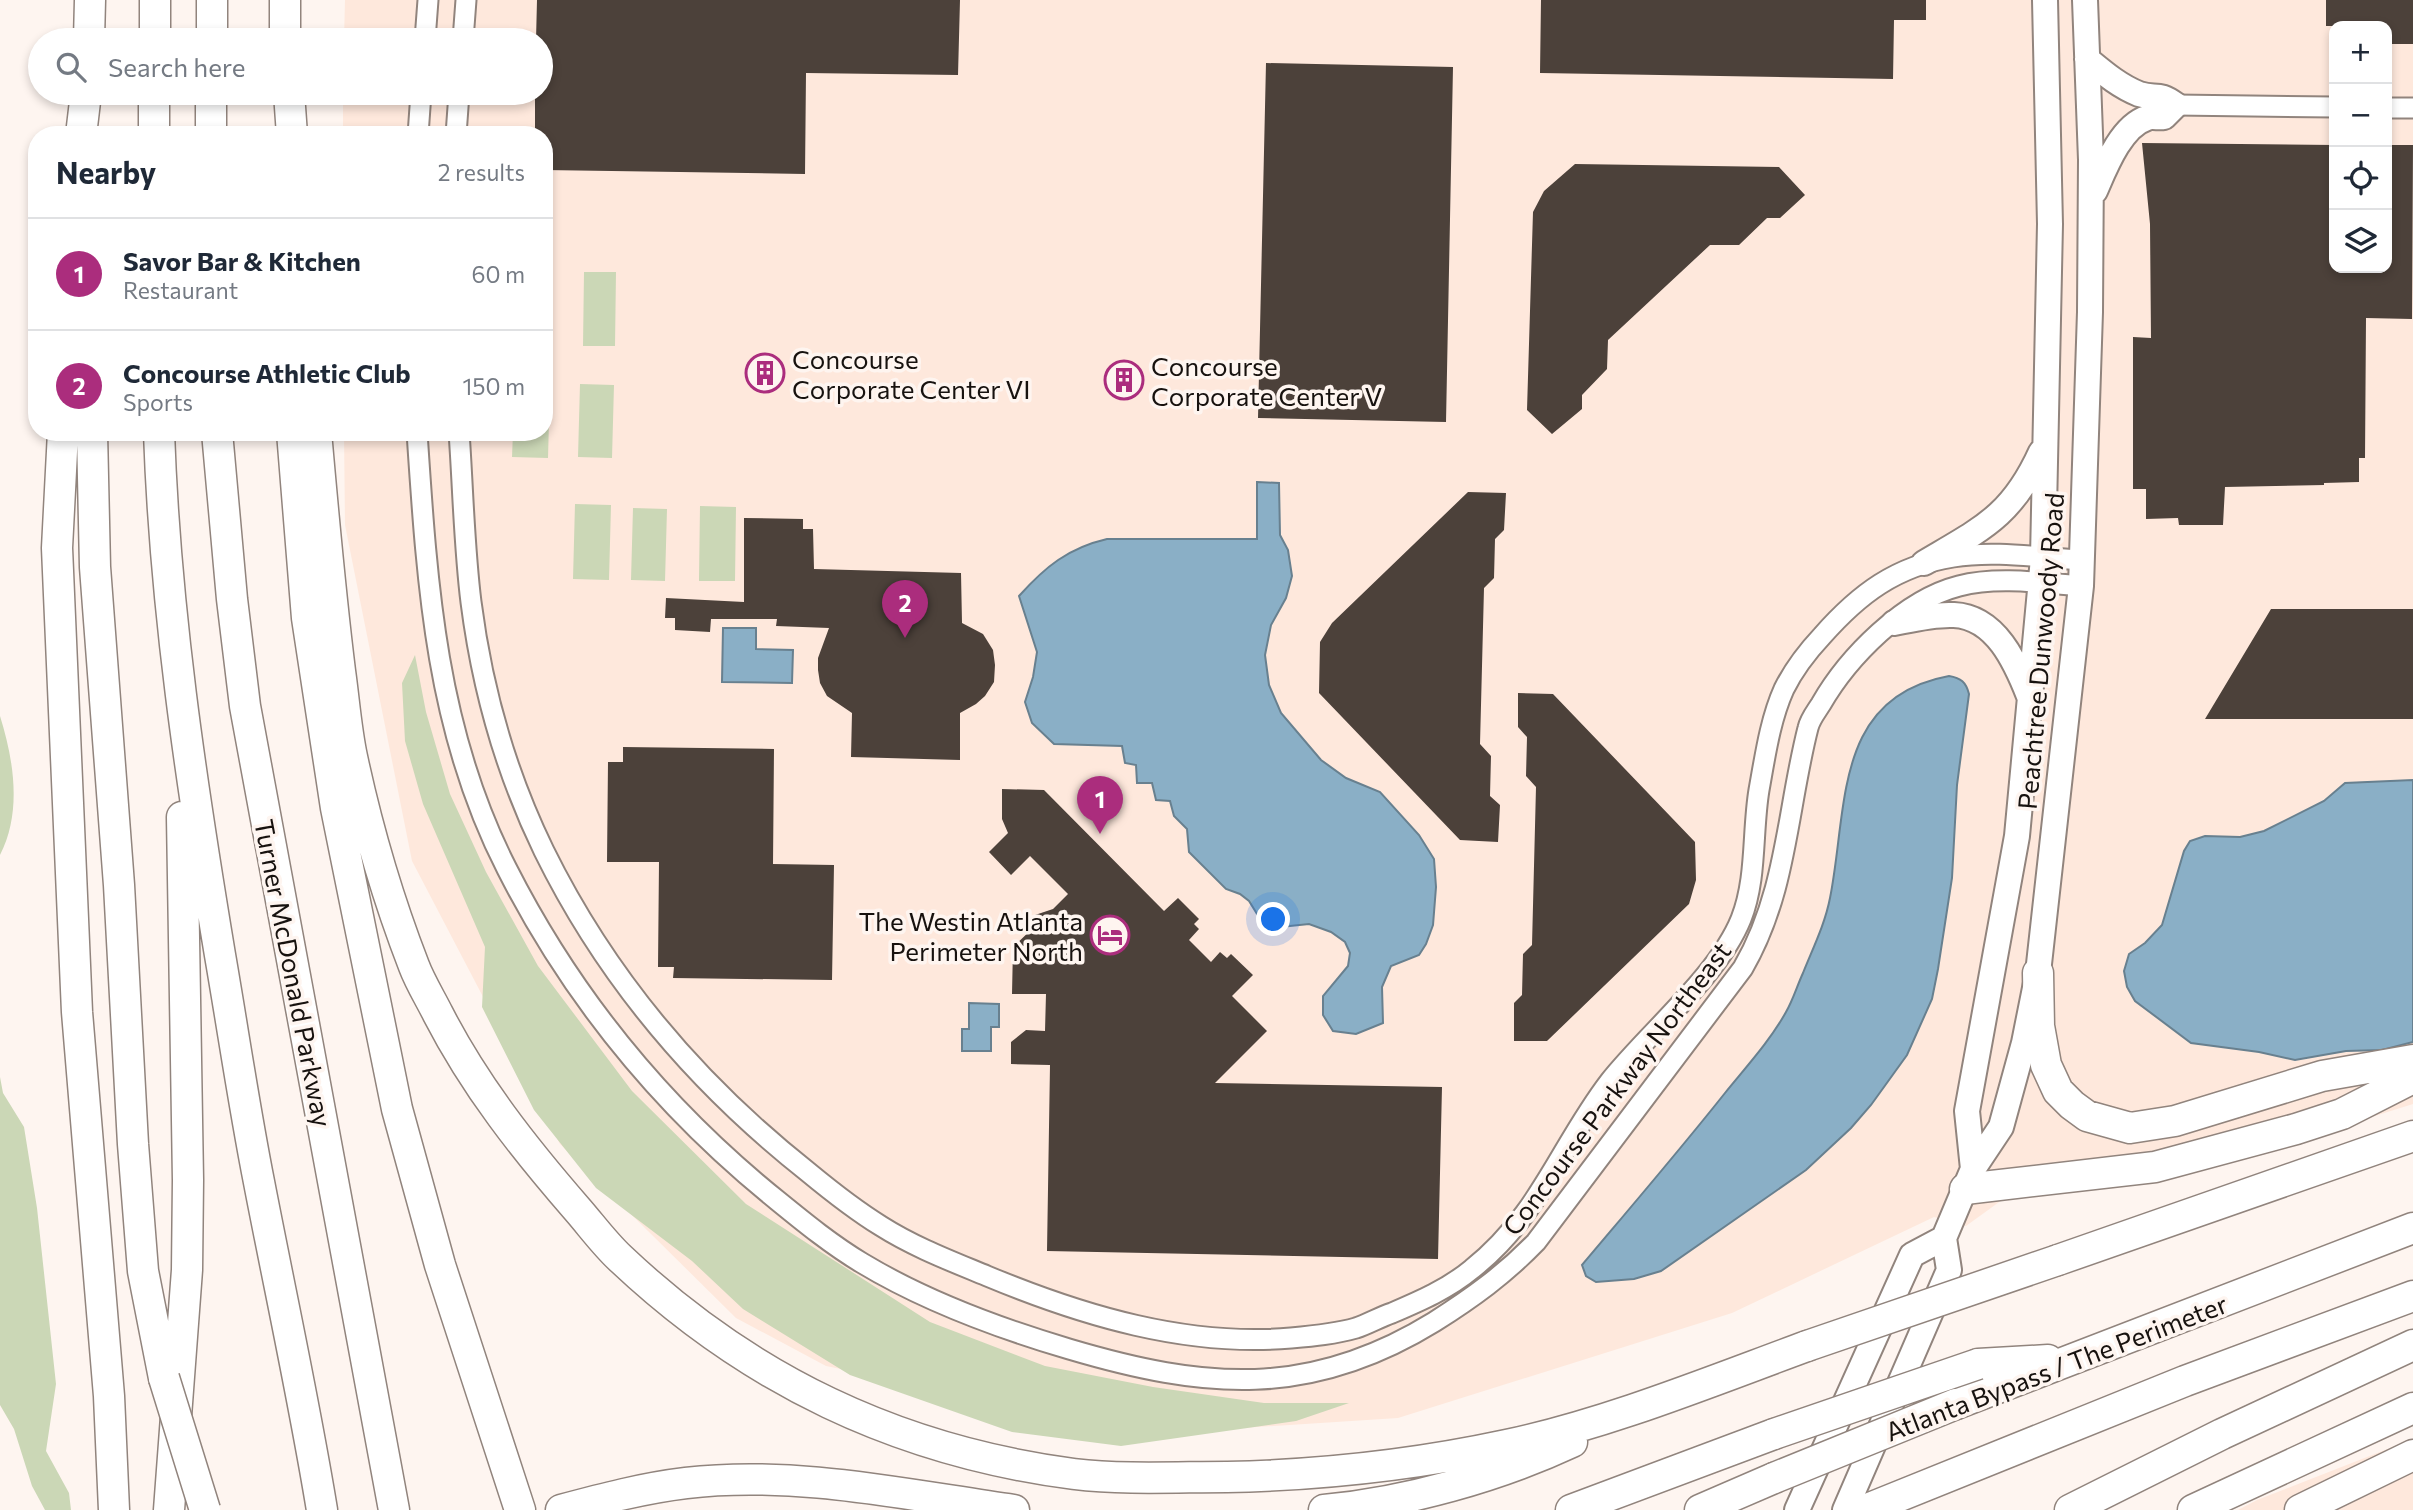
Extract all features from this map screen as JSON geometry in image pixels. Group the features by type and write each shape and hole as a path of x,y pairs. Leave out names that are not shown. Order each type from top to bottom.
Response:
{"highway":[{"path":"89,28 90,0"},
{"path":"155,0 155,28"},
{"path":"212,0 212,28"},
{"path":"285,0 285,28"},
{"path":"82,126 86,105"},
{"path":"89,105 90,126"},
{"path":"154,126 155,105"},
{"path":"211,105 211,126"},
{"path":"285,126 286,105"},
{"path":"288,105 291,126"},
{"path":"63,441 57,548 76,998 109,1396 114,1510"},
{"path":"92,441 95,567 144,1271 164,1378 205,1510"},
{"path":"160,441 168,573 182,711 258,1178 322,1510"},
{"name":"Turner McDonald Parkway","path":"218,441 229,572 245,706 394,1510"},
{"path":"293,441 307,618 334,794 397,1109 440,1265 520,1510"},
{"path":"317,441 329,589 352,755 382,871 415,971 451,1040 500,1116 551,1180 617,1255 680,1310 735,1351 786,1382 843,1411 905,1434 979,1456 1077,1474 1167,1478 1281,1476 1395,1467 1512,1444 1648,1405 1807,1346 2413,1136"},
{"path":"169,1510 187,1270 182,711"},
{"path":"2038,973 2039,1026 2046,1065 2059,1091 2087,1116 2130,1128 2175,1121 2322,1076 2413,1060"},
{"path":"1969,1179 2155,1167 2342,1114 2413,1078"},
{"name":"Atlanta Bypass / The Perimeter","path":"1700,1510 1956,1404 2413,1228"},
{"path":"1865,1510 2185,1381 2413,1296"},
{"path":"2070,1510 2222,1434 2413,1345"},
{"path":"1571,1510 1774,1434 1979,1364 2076,1358"},
{"path":"1324,1510 1355,1507 1478,1478 1536,1459 1648,1405"},
{"path":"2214,1506 2413,1408"},
{"path":"2214,1506 2413,1422"},
{"path":"2300,1510 2413,1455"},
{"path":"561,1510 687,1483 762,1480 845,1486 1014,1510"}],"main road":[{"name":"Peachtree Dunwoody Road","path":"1969,1179 1967,1111 2017,836 2043,558 2050,224 2045,0"},
{"name":"Peachtree Dunwoody Road","path":"1845,1510 1949,1270 1944,1238 1969,1179 2001,1127 2024,1043 2038,973 2083,560 2090,312 2085,0"},
{"path":"2087,59 2126,89 2144,96 2164,96 2176,105 2164,117 2147,118 2128,132 2110,158 2090,201"},
{"path":"1924,563 1982,529 2010,505 2030,476 2045,441"},
{"path":"1894,622 1958,615 1980,624 2006,646 2030,699"},
{"path":"1797,1510 1912,1255 1944,1238"}],"street":[{"path":"426,28 428,0"},
{"path":"464,28 466,0"},
{"path":"419,126 420,105"},
{"path":"457,126 459,105"},
{"path":"2176,105 2329,107"},
{"path":"2392,107 2413,108"},
{"name":"Concourse Parkway Northeast","path":"418,441 426,567 435,638 464,764 506,868 564,970 637,1067 680,1113 741,1171 859,1262 907,1288 1040,1341 1122,1365 1175,1375 1225,1380 1274,1380 1321,1372 1364,1359 1405,1340 1480,1293 1536,1242 1744,968 1759,941 1779,877 1809,724 1834,682 1866,645 1910,609 1960,586 1995,582 2081,586"},
{"name":"Concourse Parkway Northeast","path":"460,441 471,601 487,696 504,751 522,802 570,900 599,948 669,1040 768,1140 881,1227 925,1251 1087,1313 1156,1329 1230,1340 1317,1336 1356,1328 1429,1297 1465,1276 1517,1226 1536,1201 1593,1105 1613,1077 1696,985 1721,955 1737,930 1747,903 1759,793 1775,713 1785,687 1800,662 1863,594 1895,575 1924,563 1959,556 2083,560"}],"shaded area":[{"path":"345,0 2413,0 2413,1104 2362,1120 2013,1192 1966,1226 1934,1217 1732,1313 1398,1418 1196,1431 826,1366 736,1318 560,1144 412,861 345,525 344,441 553,441 553,126 343,126 343,105 553,105 553,28 344,28"},
{"path":"2413,1439 2413,1510 2238,1510 2257,1500"}],"green space":[{"path":"584,272 616,272 615,346 583,346"},
{"path":"580,384 614,385 612,458 578,457"},
{"path":"513,441 548,441 548,458 512,457"},
{"path":"575,504 611,505 609,580 573,579"},
{"path":"700,506 736,507 735,581 699,581"},
{"path":"633,508 667,509 665,581 631,580"},
{"path":"415,655 426,712 450,794 486,872 538,966 632,1091 746,1204 930,1322 1045,1366 1153,1387 1264,1403 1349,1403 1296,1421 1121,1446 1012,1432 850,1375 743,1309 692,1261 596,1188 534,1110 482,1007 485,947 423,804 405,741 402,683"},
{"path":"0,716 14,786 11,821 0,855"},
{"path":"0,1077 3,1093 24,1127 37,1208 56,1384 46,1451 69,1493 71,1510 45,1510 32,1486 14,1429 0,1405"}],"water":[{"path":"1257,482 1279,483 1280,535 1288,550 1292,576 1286,598 1271,625 1265,655 1269,685 1281,713 1321,760 1346,778 1380,792 1419,835 1434,859 1436,887 1433,925 1426,944 1419,955 1391,966 1382,987 1383,1023 1356,1034 1333,1031 1323,1015 1323,996 1348,966 1350,953 1345,942 1331,932 1309,924 1271,928 1262,922 1249,901 1226,889 1189,852 1187,829 1174,816 1170,801 1156,800 1152,783 1137,783 1136,765 1125,763 1122,746 1054,744 1032,723 1025,702 1037,652 1019,596 1038,576 1069,553 1107,539 1257,539"},
{"path":"723,628 756,628 756,649 793,650 792,683 722,682"},
{"path":"1949,676 1962,681 1969,694 1957,785 1952,878 1932,999 1907,1055 1851,1128 1806,1170 1661,1271 1634,1279 1596,1282 1586,1276 1582,1265 1757,1054 1788,1007 1828,908 1845,794 1853,761 1865,732 1884,707 1911,688"},
{"path":"2413,780 2413,1042 2382,1050 2346,1051 2295,1060 2191,1043 2135,1001 2127,987 2124,971 2129,954 2145,943 2162,925 2184,851 2190,841 2205,836 2240,837 2264,831 2324,801 2345,783"},
{"path":"969,1003 999,1004 999,1027 991,1027 991,1051 962,1051 962,1029 969,1029"}],"building":[{"path":"537,0 960,0 958,75 806,73 805,174 553,170 553,126 535,126 535,105 553,105 553,28 536,28"},
{"path":"1541,0 1926,0 1926,20 1894,20 1893,79 1540,73"},
{"path":"2326,0 2413,0 2413,44 2392,44 2392,21 2329,21 2329,26 2326,26"},
{"path":"1266,63 1453,67 1446,422 1258,418"},
{"path":"2142,143 2329,145 2329,273 2392,273 2392,145 2413,145 2412,319 2366,318 2365,458 2359,458 2359,482 2225,487 2223,525 2179,525 2178,518 2146,519 2146,489 2133,489 2133,337 2151,338 2150,224"},
{"path":"1575,164 1779,167 1805,195 1780,218 1767,218 1739,245 1710,245 1608,340 1607,369 1582,395 1582,409 1552,434 1527,410 1533,212 1544,191"},
{"path":"1468,492 1506,493 1504,530 1495,539 1494,578 1484,588 1480,744 1491,756 1490,796 1500,805 1498,842 1460,840 1319,693 1320,642 1332,623"},
{"path":"744,518 803,519 803,529 813,529 814,569 961,573 962,623 983,634 993,650 995,665 994,682 985,696 960,713 960,760 851,757 852,713 827,696 820,683 818,658 829,628 776,626 777,619 711,619 710,632 675,630 675,618 665,618 666,598 744,602"},
{"path":"2271,609 2413,609 2413,719 2205,719"},
{"path":"1518,693 1553,694 1695,842 1696,880 1689,904 1547,1041 1514,1041 1514,1003 1522,995 1523,954 1532,945 1536,787 1526,776 1527,737 1518,727"},
{"path":"623,747 774,749 773,864 834,865 832,980 673,978 674,967 658,967 659,862 607,862 608,762 623,762"},
{"path":"1002,789 1044,790 1164,911 1178,898 1199,919 1194,924 1199,929 1189,940 1211,962 1220,952 1227,958 1231,954 1253,975 1232,996 1267,1031 1215,1083 1442,1087 1438,1259 1047,1251 1050,1065 1011,1064 1011,1042 1026,1030 1045,1031 1046,994 1012,994 1013,947 1034,927 1035,915 1053,909 1068,894 1030,856 1011,875 989,852 1008,833 1002,819"}],"place":[{"name":"Concourse Corporate Center VI","path":"765,373"},
{"name":"Concourse Corporate Center V","path":"1124,380"},
{"name":"Concourse Athletic Club","path":"905,638"},
{"name":"Savor Bar & Kitchen","path":"1100,834"},
{"name":"The Westin Atlanta Perimeter North","path":"1110,935"}]}
